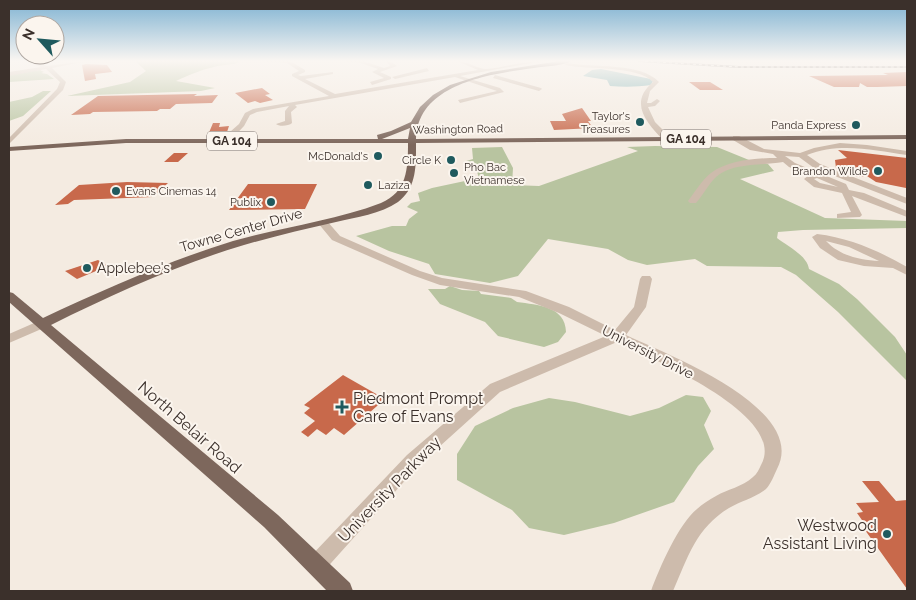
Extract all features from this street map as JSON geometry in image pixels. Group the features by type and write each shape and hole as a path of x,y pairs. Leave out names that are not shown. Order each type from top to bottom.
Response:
{"main road":[{"path":"352,141 394,133 414,123 416,116 431,99 449,89"},
{"path":"413,146 422,117 435,101 454,89"},
{"name":"Towne Center Drive","path":"41,324 118,288 181,262 259,238 364,212 395,200 409,184 413,146 410,137 414,123"},
{"path":"418,131 428,136 455,140"},
{"name":"Washington Road","path":"413,146 435,141 455,140 907,137"},
{"name":"GA 104","path":"9,149 106,142 226,141 387,141 413,146"},
{"path":"9,159 32,150 66,144"},
{"name":"North Belair Road","path":"9,296 271,521 342,591"}],"street":[{"path":"9,142 60,89"},
{"path":"321,89 334,96"},
{"path":"280,124 293,123 288,111 293,108 334,96 378,89"},
{"path":"460,101 501,92 493,89"},
{"path":"650,89 644,96 644,106 656,128 667,139"},
{"path":"644,106 653,105 657,101"},
{"path":"240,111 279,106 293,108"},
{"path":"226,141 242,125 249,112 279,106"},
{"path":"736,138 753,148 775,153 801,155 816,148 835,146 865,147 907,153"},
{"path":"775,153 785,160 816,174 808,179 817,184 861,195 907,214"},
{"path":"801,155 817,166 907,201"},
{"path":"693,201 714,174 722,170 760,161 785,160"},
{"path":"846,191 857,215"},
{"path":"840,216 857,215 868,219"},
{"name":"University Drive","path":"323,223 336,238 416,273 440,280 522,294 564,310 713,384 743,403 766,428 772,443 774,458 761,482 744,493 724,501 703,515 690,532 662,591"},
{"path":"818,237 844,242 874,252 904,269 861,263 844,258 832,252 818,237"},
{"name":"University Parkway","path":"316,565 413,460 495,388 618,336 640,307 646,279"},
{"path":"9,339 41,324"}],"green space":[{"path":"98,89 210,89 201,91 67,96"},
{"path":"43,91 51,91 23,116 9,121 9,102 32,97"},
{"path":"502,147 513,168 512,185 539,186 638,151 627,147 717,147 749,160 768,164 774,171 740,179 825,218 907,221 907,228 803,230 778,232 777,238 801,255 809,269 839,284 857,299 895,337 907,355 907,381 838,312 796,275 781,267 707,266 695,259 647,265 628,260 608,249 548,239 518,276 490,283 435,274 429,264 389,251 356,236 392,226 406,226 409,219 418,212 407,207 411,203 420,201 418,193 432,188 479,178 474,162 463,162 473,159 472,148"},
{"path":"450,286 462,290 479,291 481,294 511,298 517,302 549,308 561,317 566,332 558,342 544,347 498,336 485,322 440,304 428,289 445,289"},
{"path":"686,395 703,397 711,411 704,425 714,449 698,466 674,502 614,523 564,535 529,528 512,510 457,480 457,454 475,426 513,408 549,398 575,402 630,416 659,408"}],"building":[{"path":"263,89 270,94 265,95 273,100 248,103 235,93"},
{"path":"699,89 723,90 700,90"},
{"path":"197,94 194,96 218,95 212,103 176,104 170,109 160,109 157,111 93,112 90,114 71,115 98,96"},
{"path":"582,108 591,121 588,121 593,128 554,130 550,121 566,121 562,114"},
{"path":"213,123 220,123 219,127 229,126 227,132 208,135"},
{"name":"Brandon Wilde","path":"838,150 907,158 906,188 876,182 867,176 858,177 836,168 835,160 847,158"},
{"path":"174,153 188,153 178,162 164,162"},
{"name":"Evans Cinemas 14","path":"127,182 168,183 153,197 74,200 68,204 55,205 79,185"},
{"name":"Publix","path":"248,184 317,184 305,209 229,210"},
{"name":"Applebee's","path":"98,260 108,266 77,279 65,271"},
{"name":"Piedmont Prompt Care of Evans","path":"343,375 385,399 344,435 334,428 326,435 317,429 308,437 301,432 315,421 304,413 310,408 304,405"},
{"name":"Westwood Assistant Living","path":"862,481 879,481 896,501 907,500 907,589 865,530 869,530 857,513 863,512 856,503 879,502"}],"place":[{"name":"Taylor's Treasures","path":"640,122"},
{"name":"Panda Express","path":"856,125"},
{"name":"McDonald's","path":"378,156"},
{"name":"Circle K","path":"451,160"},
{"name":"Brandon Wilde","path":"878,171"},
{"name":"Pho Bac Vietnamese","path":"454,173"},
{"name":"Laziza","path":"368,185"},
{"name":"Evans Cinemas 14","path":"116,191"},
{"name":"Publix","path":"271,202"},
{"name":"Applebee's","path":"87,268"},
{"name":"Piedmont Prompt Care of Evans","path":"342,407"},
{"name":"Westwood Assistant Living","path":"887,534"}]}
